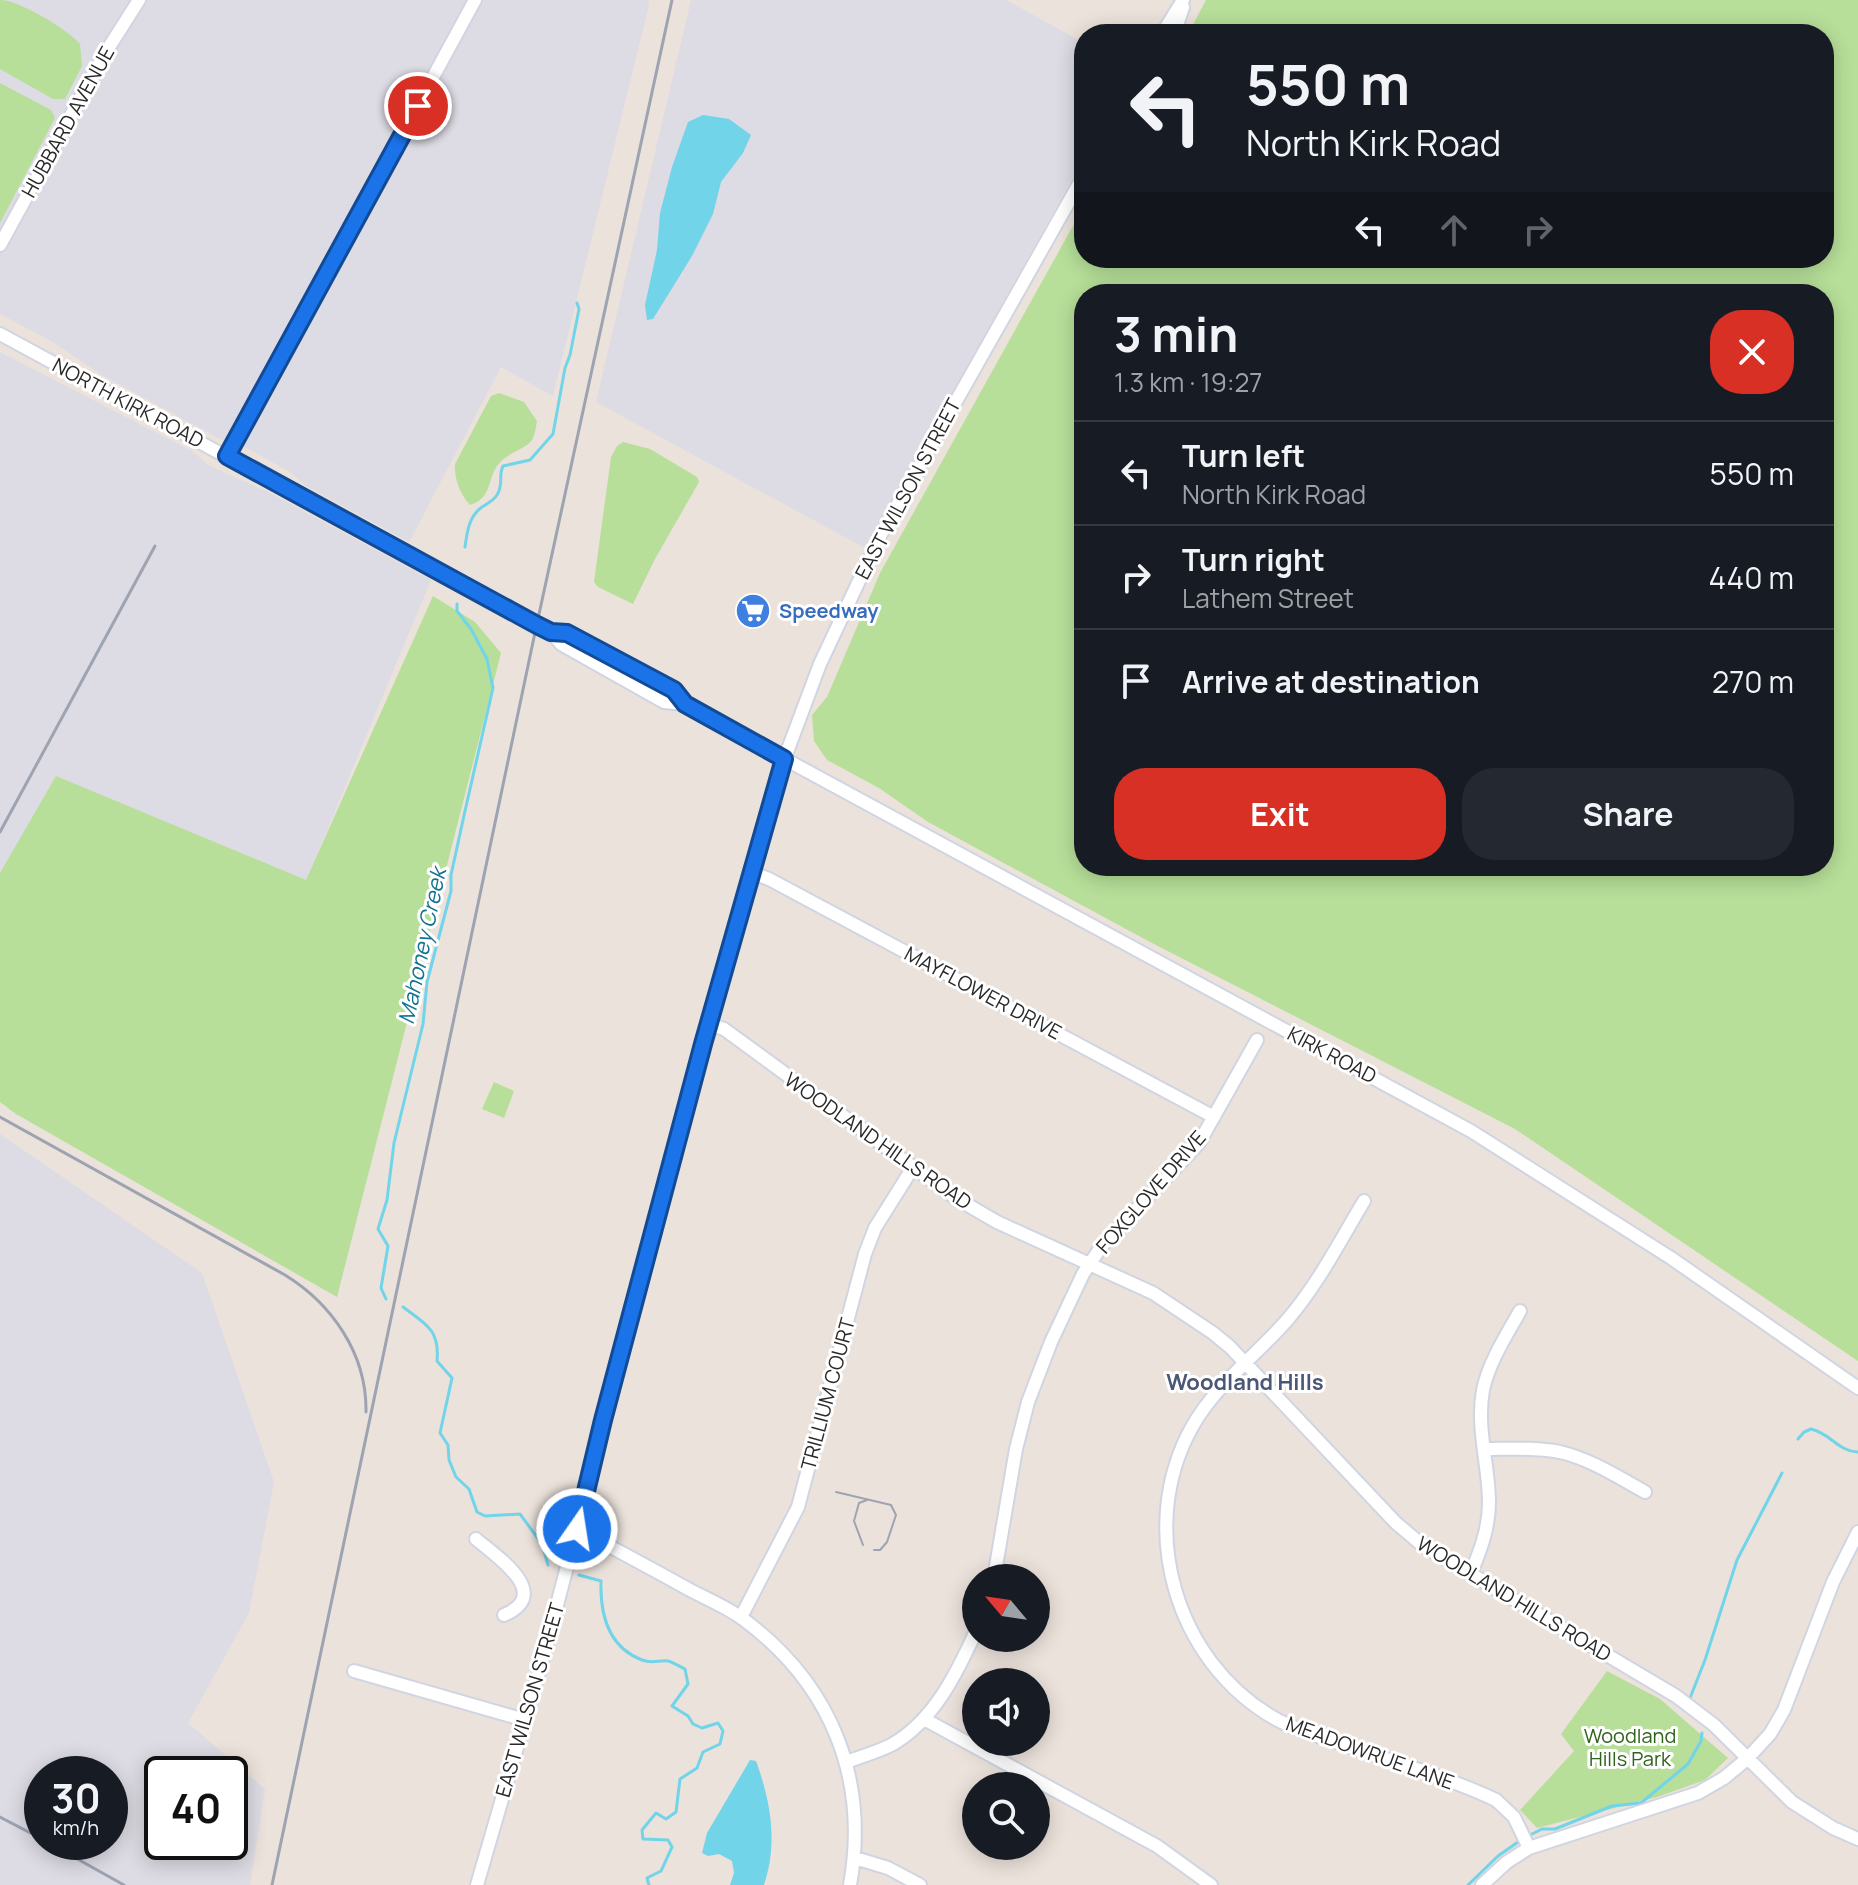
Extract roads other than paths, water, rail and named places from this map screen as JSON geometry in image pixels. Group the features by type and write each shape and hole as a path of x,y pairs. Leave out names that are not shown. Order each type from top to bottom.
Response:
{"street":[{"name":"HUBBARD AVENUE","path":"0,245 104,55 139,0"},
{"path":"227,456 475,0"},
{"path":"1168,24 1184,0"},
{"path":"1177,24 1184,0"},
{"name":"EAST WILSON STREET","path":"477,1885 577,1529 603,1420 750,872 784,759 826,652 881,534 1074,193"},
{"name":"NORTH KIRK ROAD","path":"0,334 551,632 561,644 664,702 685,704 784,759"},
{"name":"KIRK ROAD","path":"784,759 1471,1131 1671,1258 1858,1388"},
{"name":"MAYFLOWER DRIVE","path":"750,872 769,879 1214,1117"},
{"name":"WOODLAND HILLS ROAD","path":"709,1024 724,1029 912,1169 975,1210 1174,1305 1213,1333 1245,1363 1404,1530 1470,1575 1676,1696 1714,1725 1779,1792 1805,1812 1858,1839"},
{"name":"FOXGLOVE DRIVE","path":"996,1564 1016,1449 1028,1402 1051,1342 1088,1264 1199,1143 1257,1040"},
{"name":"TRILLIUM COURT","path":"741,1617 776,1555 798,1507 865,1254 875,1228 912,1169"},
{"name":"MEADOWRUE LANE","path":"1364,1201 1301,1303 1216,1392 1185,1441 1171,1482 1166,1520 1175,1594 1193,1636 1220,1673 1266,1713 1292,1727 1496,1800 1514,1817 1529,1848"},
{"path":"1470,1575 1482,1545 1489,1505 1481,1414 1486,1379 1520,1311"},
{"path":"1484,1449 1560,1452 1582,1459 1645,1492"},
{"path":"577,1529 741,1617 771,1642 801,1674 829,1718 847,1762 856,1809 855,1858 850,1885"},
{"path":"1482,1885 1507,1862 1529,1848 1698,1793 1724,1778 1747,1759 1770,1734 1784,1710 1833,1582 1858,1532"},
{"path":"476,1539 520,1578 524,1587 518,1604 504,1615"},
{"path":"847,1762 894,1743 924,1719 952,1679 966,1652"},
{"path":"354,1671 525,1720"},
{"path":"924,1719 1157,1846 1188,1876 1211,1885"},
{"path":"855,1858 888,1868 920,1885"}],"water":[{"path":"703,115 729,119 751,135 743,153 721,182 713,214 692,256 653,319 647,320 645,305 657,250 660,213 672,167 688,122"},
{"path":"750,1760 756,1761 766,1792 771,1823 771,1854 764,1885 730,1885 734,1873 732,1861 719,1854 708,1856 702,1853 707,1833"}],"waterway":[{"name":"Mahoney Creek","path":"465,547 474,515 499,491 503,466 530,460 553,434 579,309 577,303"},
{"name":"Mahoney Creek","path":"386,1299 381,1288 388,1246 378,1229 387,1200 394,1143 423,1024 427,982 451,891 451,875 493,688 487,659 457,611 457,604"},
{"name":"Mahoney Creek","path":"403,1307 430,1329 436,1342 437,1361 452,1378 440,1433 448,1445 449,1460 456,1477 469,1489 477,1512 485,1516 520,1514 542,1544 548,1565"},
{"path":"1798,1439 1811,1429 1845,1449 1858,1452"},
{"path":"1690,1698 1737,1560 1782,1473"},
{"name":"Mahoney Creek","path":"579,1575 601,1581 602,1605 608,1628 621,1647 642,1660 668,1661 685,1669 688,1684 672,1706 688,1716 693,1724 702,1728 718,1723 723,1731 720,1744 703,1752 697,1768 680,1779 676,1812 666,1819 656,1813 642,1830 643,1839 668,1840 672,1847 661,1871 647,1878 649,1885"},
{"path":"1532,1834 1542,1829 1555,1829 1612,1806 1641,1803 1688,1764 1702,1733"},
{"path":"1468,1885 1498,1856 1518,1842"}],"tram line":[{"path":"836,1492 891,1505 896,1515 887,1542 880,1550 874,1550"},
{"path":"863,1545 854,1521 859,1503 867,1500"}],"railway":[{"path":"272,1885 533,642 672,0"},
{"path":"0,832 155,546"},
{"path":"0,1117 302,1287 318,1300 344,1333 360,1370 366,1412"},
{"path":"0,1817 24,1830"},
{"path":"79,1860 124,1885"}],"place":[{"name":"Speedway","path":"753,611"}],"district":[{"name":"Woodland Hills","path":"1245,1382"}],"park label":[{"name":"Woodland Hills Park","path":"1630,1748"}]}
